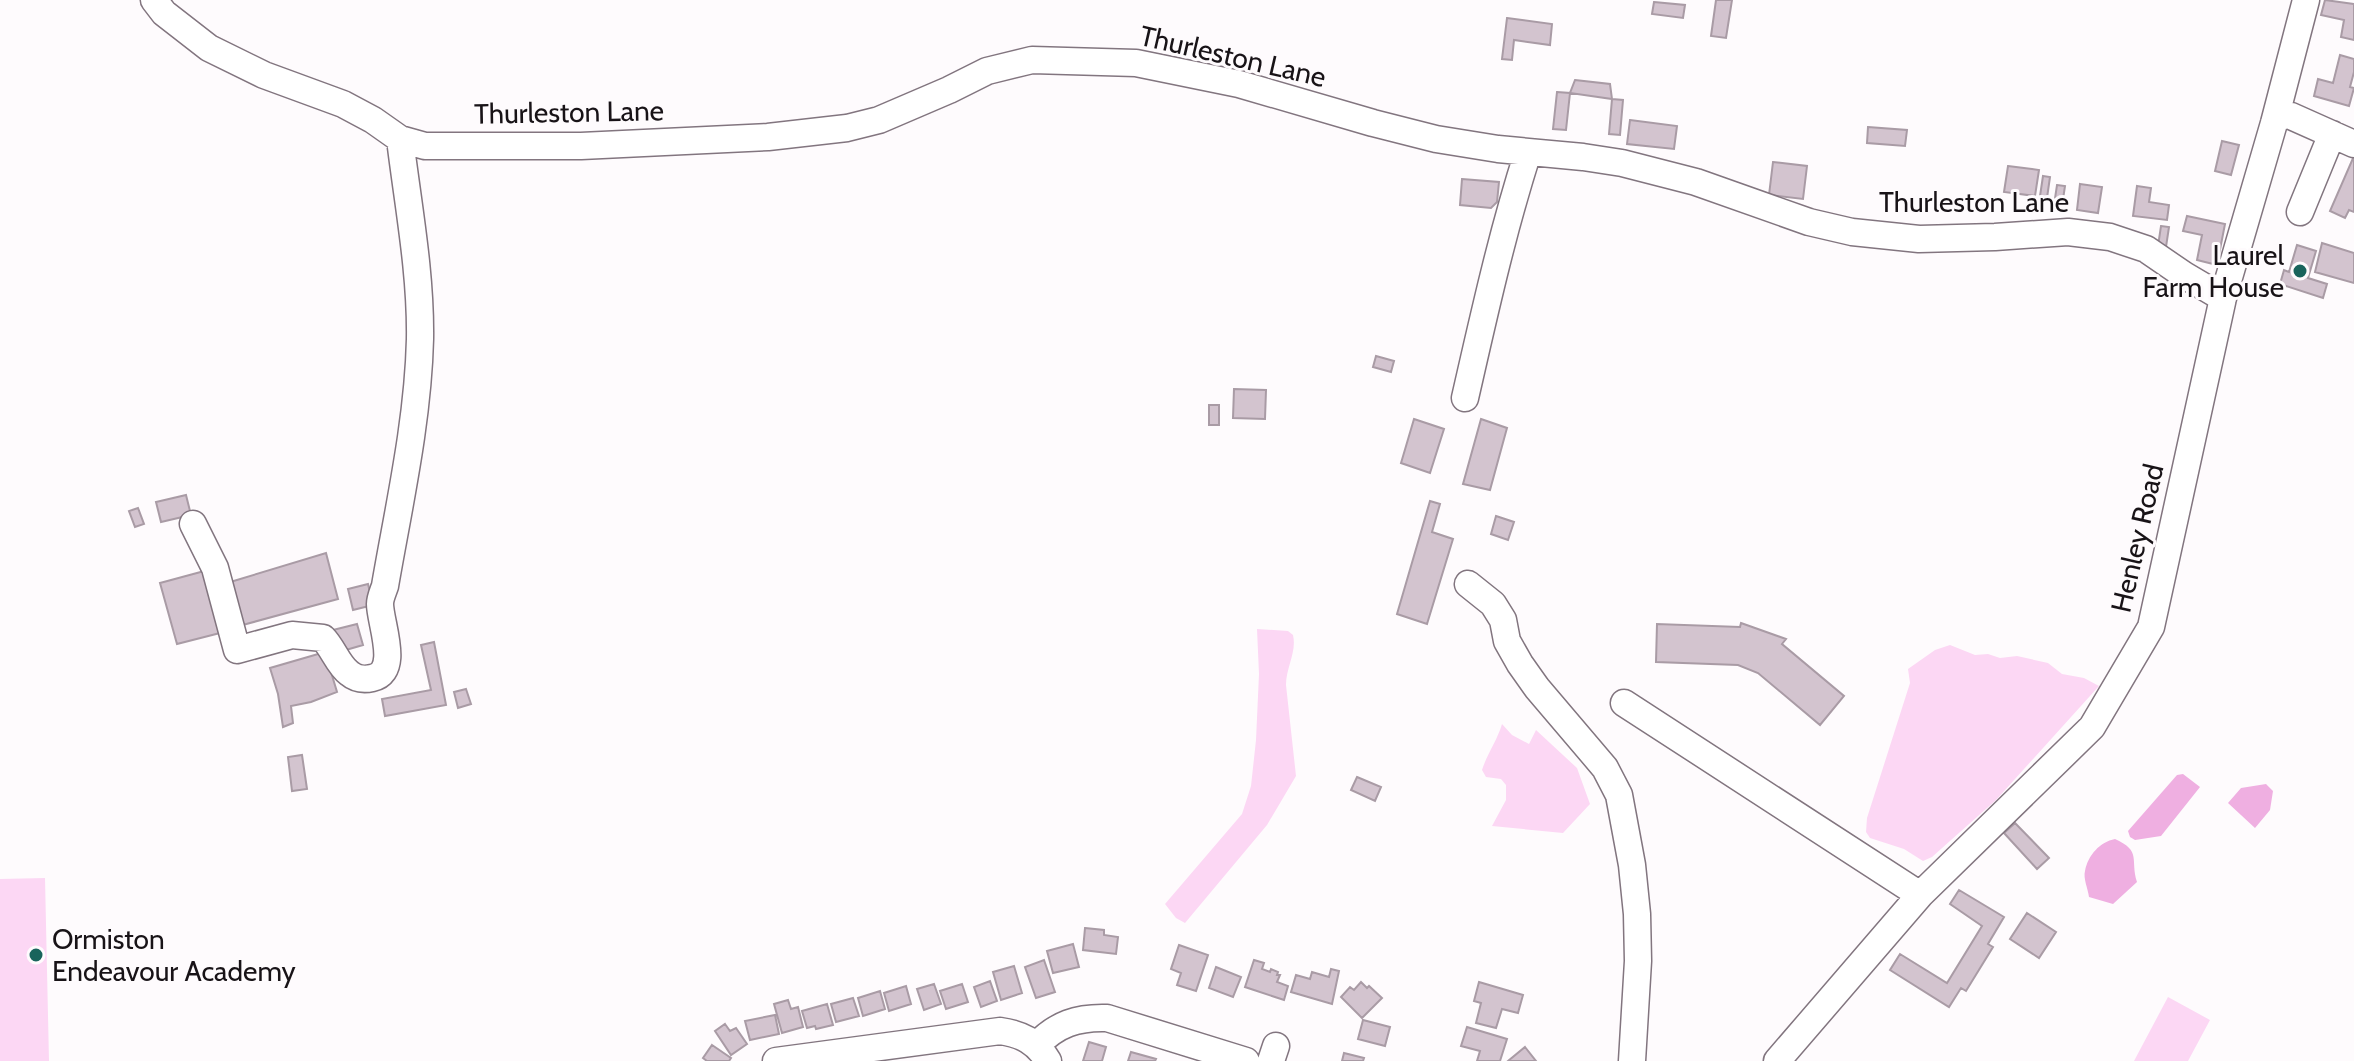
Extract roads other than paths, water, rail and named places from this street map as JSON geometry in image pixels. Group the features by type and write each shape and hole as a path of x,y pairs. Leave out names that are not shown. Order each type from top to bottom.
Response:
{"street":[{"name":"Thurleston Lane","path":"154,0 164,13 209,48 264,75 343,104 400,139 425,146 581,146 768,137 847,128 879,120 987,71 1032,60 1136,63 1239,84 1436,139 1622,163 1696,182 1809,222 1852,232 1919,239 2068,232 2110,237 2146,249 2223,298"},
{"name":"Henley Road","path":"1777,1061 1920,895 2092,727 2151,627 2223,298 2306,0"},
{"path":"2277,113 2343,139 2300,212"},
{"path":"193,524 215,568 237,650 292,635 323,638 333,648 346,671 359,679 376,678 385,670 388,654 379,602 385,586 403,486 420,337 415,252 400,139"},
{"path":"1465,398 1490,288 1528,152"},
{"path":"1468,584 1493,604 1503,620 1507,641 1520,664 1605,768 1619,795 1637,914 1638,961 1632,1061"},
{"path":"1624,703 1920,895"},
{"path":"776,1061 1000,1031 1020,1035 1042,1053 1060,1026 1079,1020 1107,1018 1246,1061"}],"place":[{"name":"Laurel Farm House","path":"2300,271"},
{"name":"Ormiston Endeavour Academy","path":"36,955"}]}
